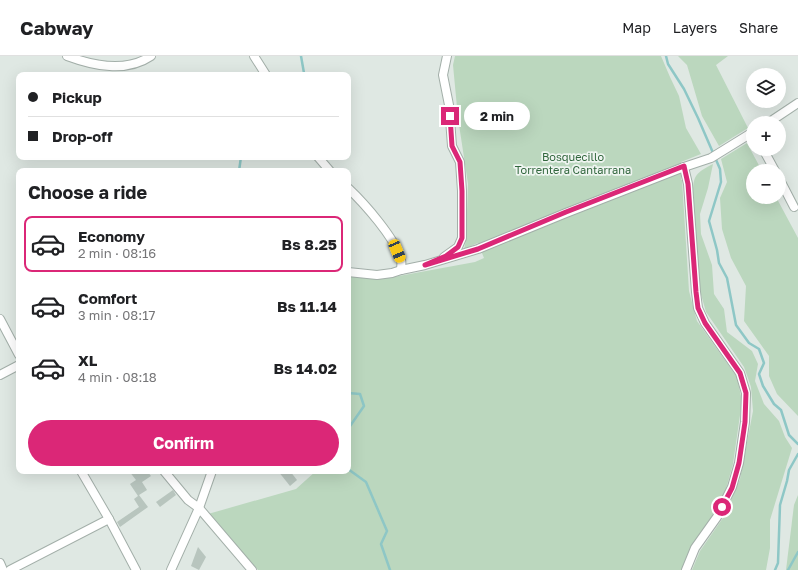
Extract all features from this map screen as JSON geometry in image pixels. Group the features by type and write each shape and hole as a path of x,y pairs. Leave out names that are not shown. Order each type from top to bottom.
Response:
{"street":[{"path":"68,56 80,61 109,67 132,64 151,56"},
{"path":"254,56 264,72"},
{"path":"425,265 446,256 458,247 462,238 462,191 460,162 452,146 449,105 443,75 447,56"},
{"path":"779,116 798,104"},
{"path":"351,272 377,275 392,273 478,249 566,212 684,166 715,156 746,136"},
{"path":"321,160 327,168"},
{"path":"684,166 688,184 698,308 705,323 740,373 746,393 745,422 739,463 732,488 717,517 695,548 686,570"},
{"path":"351,191 360,199 388,234 402,261 401,270"},
{"path":"786,192 794,207"},
{"path":"0,319 16,349"},
{"path":"0,375 16,367"},
{"path":"83,474 110,519 136,570"},
{"path":"166,474 188,500 199,508 252,570"},
{"path":"171,570 199,508 211,474"},
{"path":"10,570 110,519"},
{"path":"0,564 4,570"}],"green space":[{"name":"Bosquecillo Torrentera Cantarrana","path":"455,56 661,56 679,96 686,128 701,154 681,162 689,291 697,321 737,377 742,401 733,464 726,489 711,518 691,548 682,570 258,570 208,514 296,489 313,474 351,474 351,274 388,278 475,262 484,258 478,243 464,249 466,240 468,184 458,118 453,65"},
{"path":"678,56 728,56 716,65 746,124 746,129 719,146 702,116 687,65"},
{"path":"746,144 746,156 754,156 758,164 746,164 746,204 780,204 798,238 798,416 777,394 769,376 769,356 744,321 746,286 731,258 722,229 720,198 727,182 721,159"},
{"path":"713,164 708,188 700,214 701,234 712,265 714,294 724,309 727,332 752,351 758,364 755,381 764,404 779,421 785,437 792,448 770,520 770,548 766,570 692,570 700,551 725,515 740,479 753,411 751,387 744,367 706,312 700,291 693,188 695,179 699,172"},
{"path":"798,495 798,570 786,570 794,505"}],"building":[{"path":"131,474 149,474 151,476 142,482 147,490 139,495 148,507 120,527 117,522 139,507 134,499 138,496 130,484 136,480"},
{"path":"280,474 292,474 297,480 290,486"},
{"path":"173,490 176,495 160,507 156,502"},
{"path":"198,547 206,557 199,570 191,566"}],"waterway":[{"path":"301,56 304,72"},
{"path":"666,56 668,64 684,89 698,118 720,169 721,182 709,221 719,263 727,278 736,325 749,343 759,349 764,363 759,374 763,386 774,404 781,410 789,435 798,444"},
{"path":"239,168 241,160"},
{"path":"351,393 360,394 364,406 351,425"},
{"path":"775,570 778,563 780,505 789,470 798,454"},
{"path":"351,471 366,482 387,531 381,544 390,570"},
{"path":"788,570 798,552"}],"route":[{"path":"450,116 452,146 460,162 462,191 462,238 458,247 446,256 425,265 478,249 566,212 684,166 688,184 698,308 705,323 740,373 746,393 745,422 739,463 732,488 722,507"}]}
